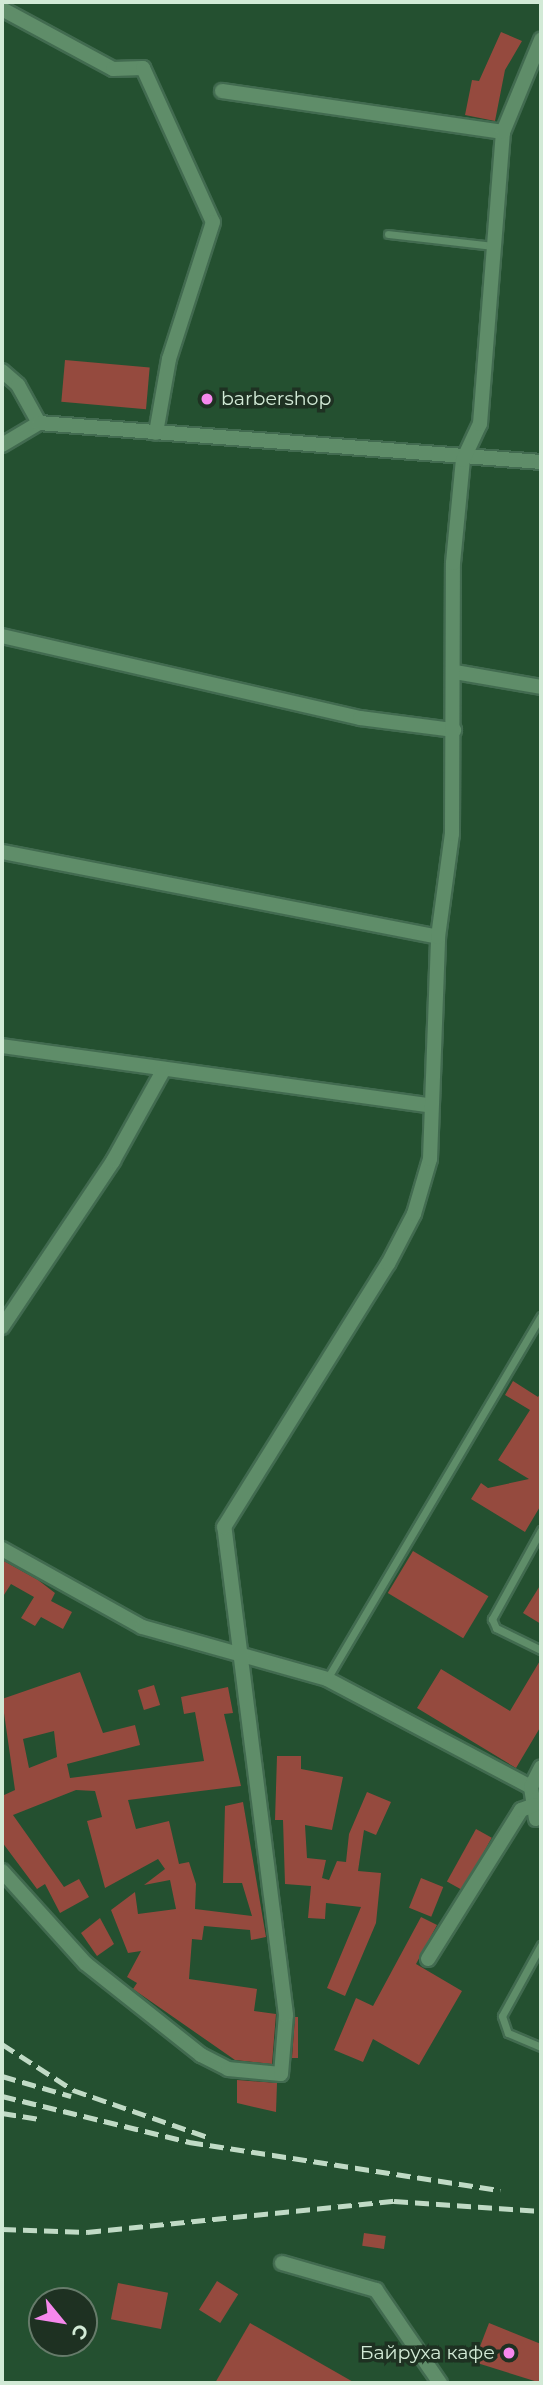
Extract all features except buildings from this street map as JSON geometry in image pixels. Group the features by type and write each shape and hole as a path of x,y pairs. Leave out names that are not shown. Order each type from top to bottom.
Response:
{"street":[{"path":"2,9 113,69 143,68 213,222 169,359 156,433"},
{"path":"2,1871 86,1963 201,2055 228,2069 281,2074 286,2015 224,1527 414,1214 430,1159 429,1105 438,937 452,834 453,563 463,460 480,424 503,132 541,40"},
{"path":"222,91 503,132"},
{"path":"2,371 18,385 39,423"},
{"path":"2,445 12,434 39,423 463,460 541,462"},
{"path":"2,636 360,718 454,730"},
{"path":"454,672 541,687"},
{"path":"2,852 438,937"},
{"path":"2,1046 429,1105"},
{"path":"2,1327 113,1161 164,1069"},
{"path":"2,1549 142,1627 327,1679 531,1787"},
{"path":"538,1818 531,1787 541,1767"},
{"path":"428,1959 522,1810 538,1818"},
{"path":"282,2263 376,2290 440,2383"}],"lane":[{"path":"388,234 494,246"},
{"path":"327,1679 541,1316"},
{"path":"541,1530 492,1619 496,1628 541,1650"},
{"path":"541,1945 502,2016 508,2033 541,2047"}],"railway":[{"path":"2,2044 73,2090 211,2138"},
{"path":"2,2076 71,2096"},
{"path":"2,2096 189,2142 500,2190"},
{"path":"2,2113 40,2119"},
{"path":"2,2229 87,2232 394,2201 541,2211"}],"place":[{"name":"barbershop","path":"207,399"},
{"name":"Байруха кафе","path":"509,2353"}]}
